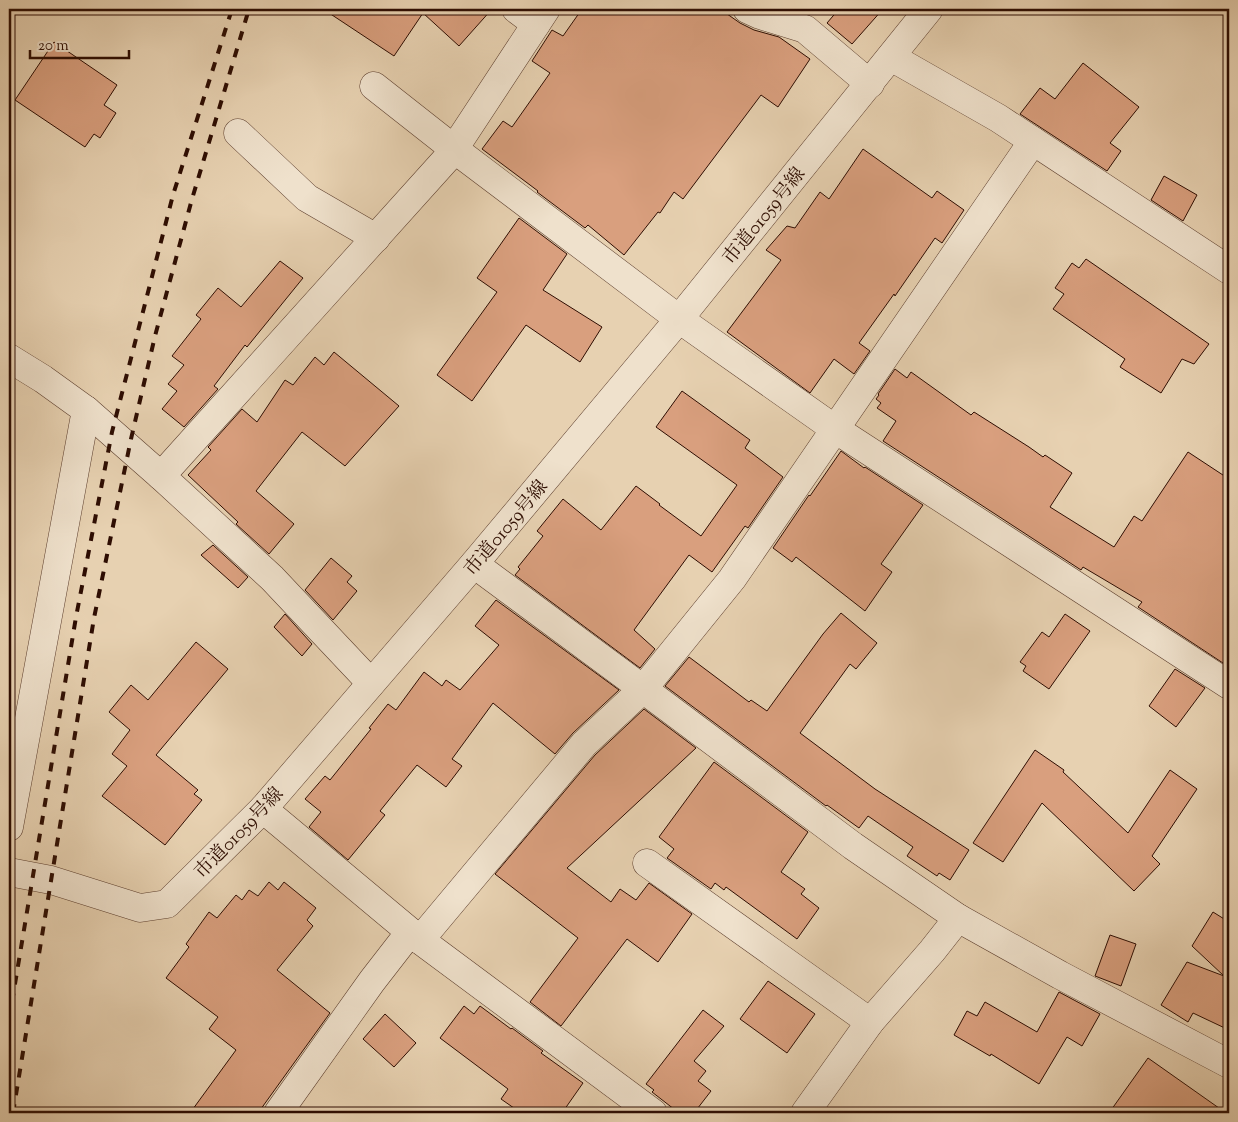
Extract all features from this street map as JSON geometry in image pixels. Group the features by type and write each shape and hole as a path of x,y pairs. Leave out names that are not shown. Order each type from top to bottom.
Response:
{"street":[{"path":"747,9 805,29 870,84"},
{"name":"市道01059号線","path":"9,872 51,880 140,908 166,904 263,810 474,564 679,319 929,9"},
{"path":"161,476 450,155 533,14"},
{"path":"891,57 998,118 1229,270"},
{"path":"374,86 679,319 835,429 1229,685"},
{"path":"238,133 307,198 376,238"},
{"path":"278,1113 372,980 415,936 584,744 643,688 732,579 1033,141"},
{"path":"9,358 43,379 86,410 161,476 272,578 371,683"},
{"path":"9,827 86,410"},
{"path":"474,564 853,846 958,918 1060,975 1229,1064"},
{"path":"263,810 415,936 653,1113"},
{"path":"646,863 870,1022"},
{"path":"805,1113 870,1022 958,918"}],"building":[{"path":"323,9 492,9 459,46 423,13 394,56"},
{"path":"582,9 720,9 754,30 779,37 810,59 778,107 761,95 683,199 674,192 660,213 658,212 624,255 588,225 585,228 482,149 503,121 512,127 550,73 532,61 552,30 563,36"},
{"path":"839,9 883,9 852,44 827,23"},
{"path":"54,42 117,85 104,105 116,113 100,138 94,134 85,147 15,100"},
{"path":"1083,63 1139,107 1110,143 1121,151 1107,171 1020,114 1040,88 1055,99"},
{"path":"863,149 932,198 937,191 964,210 942,243 935,238 895,296 894,294 859,343 870,351 854,374 834,359 810,393 727,332 781,260 766,250 787,226 795,228 820,192 829,199"},
{"path":"1164,176 1197,195 1183,221 1151,200"},
{"path":"519,218 567,254 543,290 602,327 580,362 526,325 472,401 437,375 497,292 477,278"},
{"path":"1086,259 1209,344 1194,364 1182,359 1161,393 1120,367 1125,359 1053,309 1064,294 1055,288 1072,263 1079,268"},
{"path":"280,261 303,278 247,347 245,345 214,386 218,389 184,427 162,409 177,391 168,384 184,365 172,356 201,319 196,315 218,288 241,307"},
{"path":"334,352 399,406 345,466 302,432 256,491 294,524 269,554 236,524 238,522 188,475 211,450 208,447 242,409 257,422 285,380 293,385 315,357 324,365"},
{"path":"895,369 907,378 911,372 971,415 974,412 1043,457 1045,455 1072,473 1050,507 1114,547 1134,516 1142,521 1188,452 1229,479 1229,667 1138,607 1142,602 1083,567 1081,570 883,441 896,421 877,408 881,403 876,399"},
{"path":"682,391 750,440 745,448 783,477 748,528 745,526 712,572 689,555 634,630 655,649 640,668 515,575 520,569 518,567 543,536 537,531 563,499 601,530 636,486 701,536 737,485 656,427"},
{"path":"841,451 864,468 923,505 881,564 892,572 865,611 796,557 792,562 773,548"},
{"path":"213,545 248,577 238,588 201,555"},
{"path":"331,558 352,576 347,582 357,591 333,620 305,590"},
{"path":"496,600 619,690 573,733 555,754 493,703 452,759 462,766 446,787 417,765 380,811 385,815 348,860 309,827 321,812 305,799 325,776 330,780 371,729 369,728 388,704 396,710 424,672 442,686 446,680 460,690 499,645 475,626"},
{"path":"841,613 877,643 856,669 850,664 800,733 875,789 969,850 950,880 939,873 937,876 907,856 913,847 868,816 859,828 826,806 665,686 689,657 749,702 751,700 767,711 823,634"},
{"path":"285,614 312,644 302,656 274,627"},
{"path":"1065,614 1090,631 1049,689 1023,671 1026,666 1020,662 1042,632 1049,637"},
{"path":"196,642 228,669 156,755 198,790 194,794 202,800 165,845 102,796 127,766 112,754 130,730 109,712 131,685 148,700"},
{"path":"1175,669 1205,688 1176,727 1149,706"},
{"path":"644,709 696,748 567,868 611,902 620,889 636,900 649,883 692,914 658,962 627,939 561,1026 530,1002 578,938 495,874 595,755"},
{"path":"1035,750 1064,770 1063,772 1128,833 1170,770 1197,789 1152,856 1160,864 1134,891 1042,803 1003,862 973,843"},
{"path":"714,762 808,832 781,872 805,889 801,894 819,908 797,939 726,887 724,890 715,883 711,889 667,858 674,849 659,837"},
{"path":"269,882 278,890 284,882 316,908 307,920 313,926 277,970 330,1013 258,1113 190,1113 236,1050 209,1029 218,1017 166,978 189,947 186,944 209,912 217,918 236,895 242,900 249,890 258,896"},
{"path":"1213,912 1229,922 1229,1030 1193,1013 1188,1022 1161,1005 1187,962 1224,976 1192,946"},
{"path":"1110,935 1136,944 1121,986 1095,976"},
{"path":"768,981 815,1014 787,1053 740,1019"},
{"path":"1059,992 1100,1014 1082,1046 1067,1037 1039,1084 991,1054 990,1056 954,1035 967,1011 977,1016 985,1002 1037,1032"},
{"path":"464,1006 474,1014 480,1006 543,1051 541,1053 583,1083 562,1113 521,1113 501,1099 508,1089 440,1038"},
{"path":"703,1010 724,1026 694,1061 706,1071 698,1081 711,1091 694,1113 679,1113 652,1092 654,1090 646,1084"},
{"path":"385,1014 416,1043 394,1067 363,1039"},
{"path":"1148,1058 1226,1113 1109,1113"}],"railway":[{"path":"9,1020 76,617 112,432 173,195 232,9"},
{"path":"13,1113 94,618 131,439 155,336 192,199 249,9"}]}
